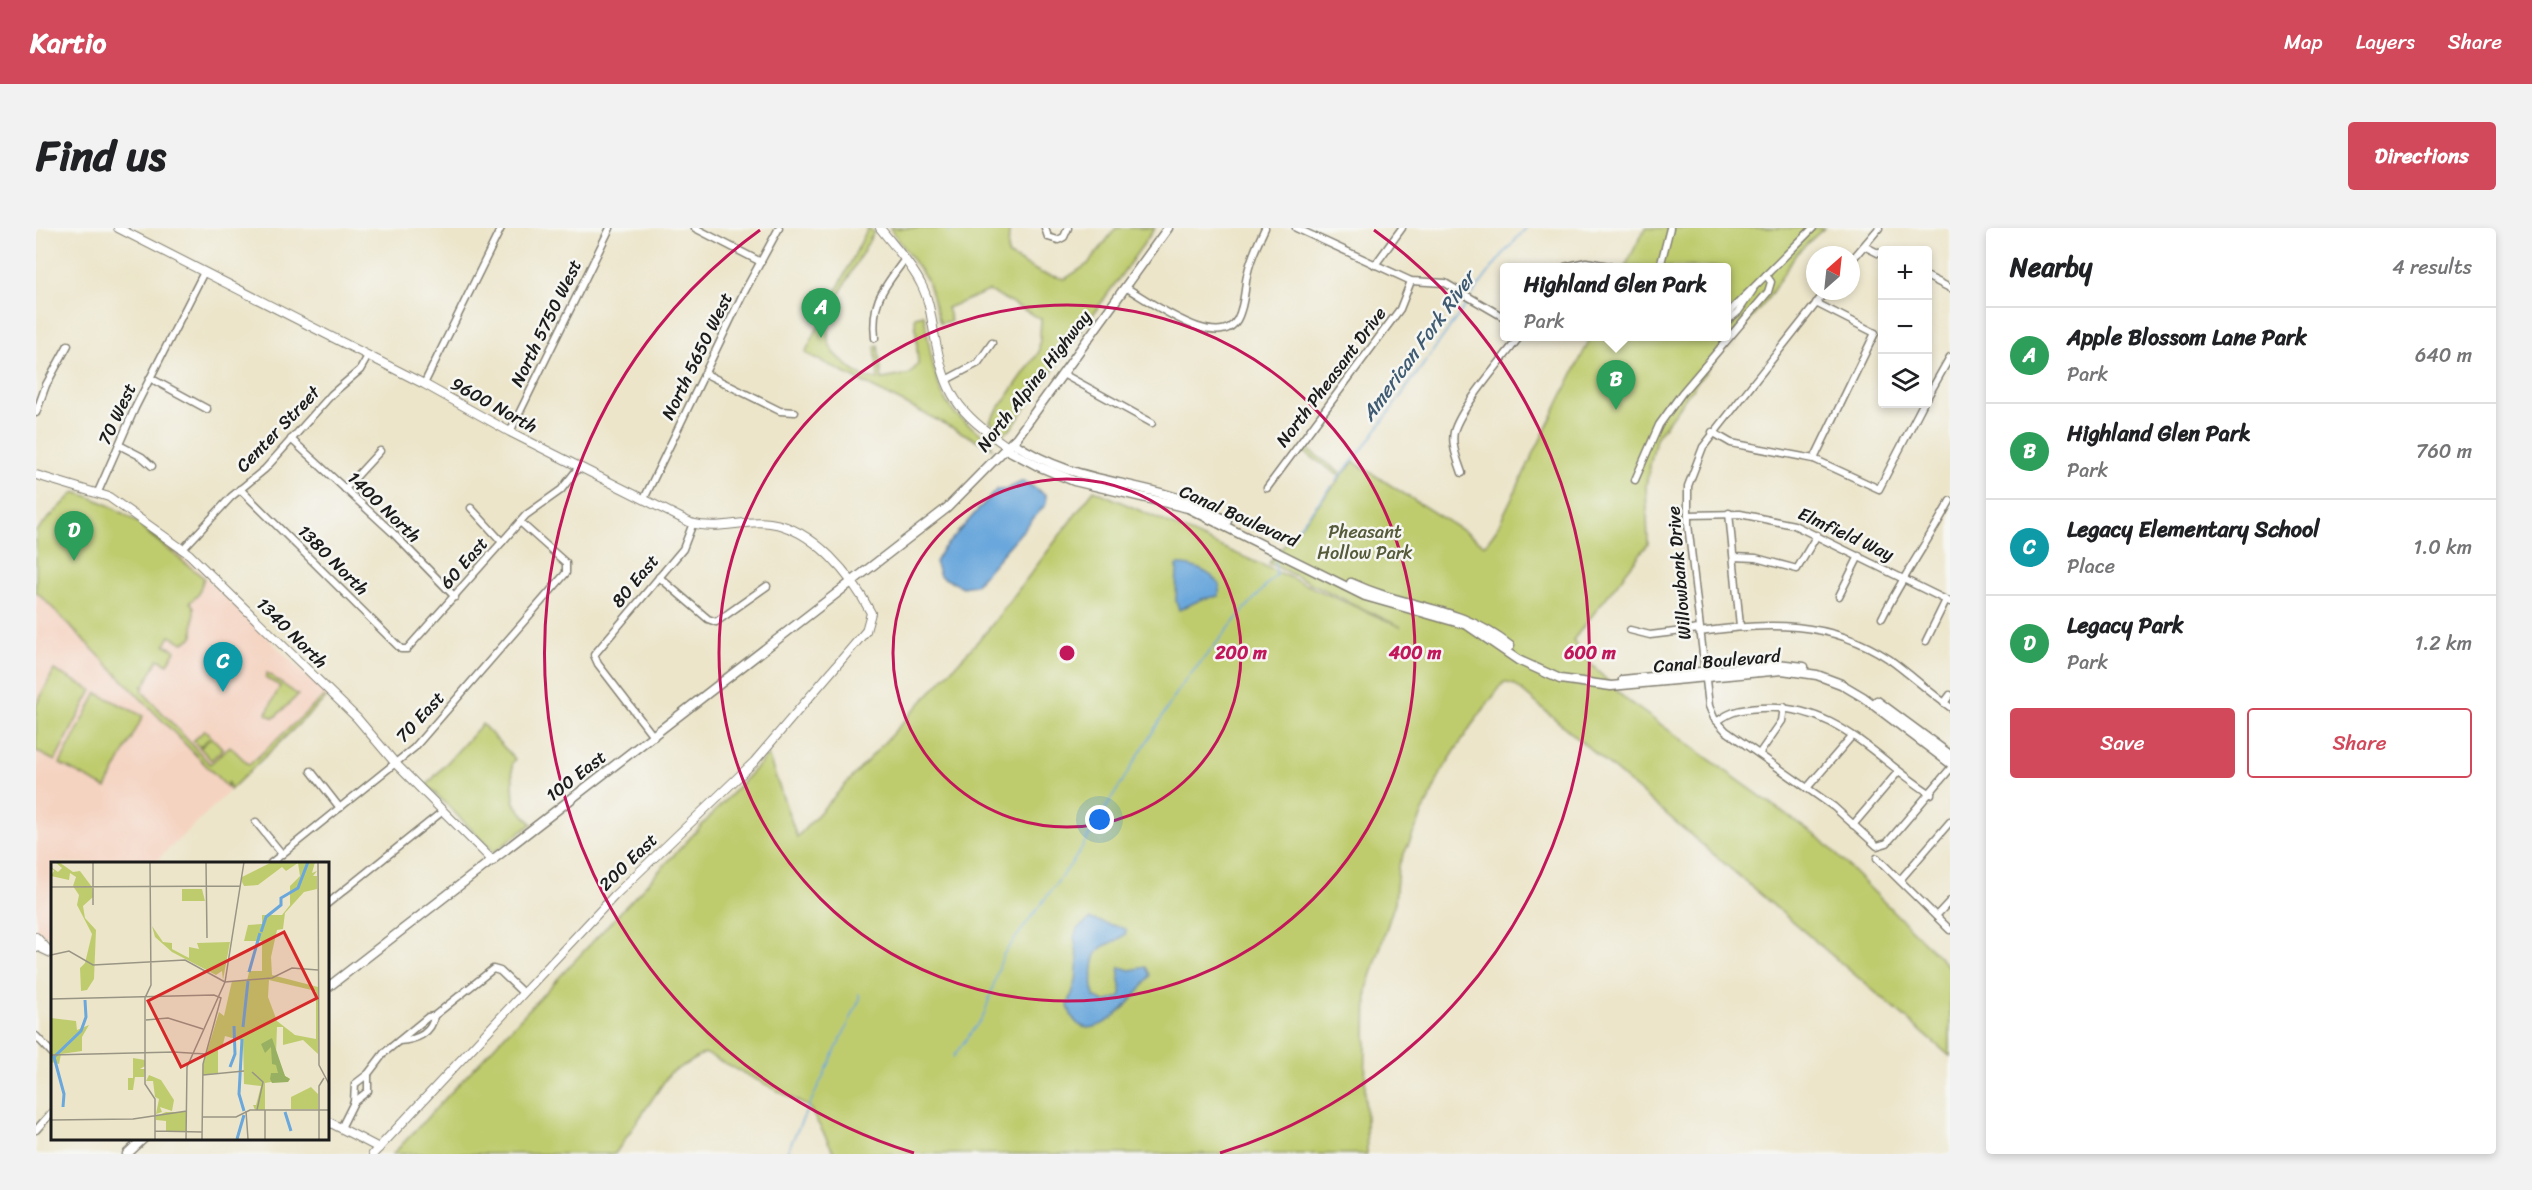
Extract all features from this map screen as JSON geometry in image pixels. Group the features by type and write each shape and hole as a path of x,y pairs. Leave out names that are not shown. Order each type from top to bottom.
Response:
{"main road":[{"name":"North Alpine Highway","path":"849,587 946,508 1009,446 1168,228"},
{"name":"Canal Boulevard","path":"1009,446 1072,472 1189,502 1372,592 1465,618 1485,628 1533,663 1562,675 1613,681 1782,670 1831,680 1863,697 1950,763"},
{"name":"100 East","path":"328,987 849,587"},
{"name":"Canal Boulevard","path":"1705,674 1787,664 1828,673 1857,687 1950,755"},
{"path":"127,1154 142,1139"}],"street":[{"name":"9600 North","path":"118,228 424,384 510,432 693,523 725,527 770,523 782,526 819,547 849,587"},
{"path":"424,384 501,228"},
{"name":"North 5750 West","path":"510,432 610,228"},
{"path":"696,228 761,262"},
{"name":"North 5650 West","path":"644,499 779,228"},
{"path":"880,228 905,259 926,296 945,380 954,401 963,412 1009,446"},
{"path":"1045,228 1048,237 1058,240 1066,235 1068,228"},
{"path":"1125,287 1198,328 1224,332 1232,328 1240,316 1251,263 1265,228"},
{"path":"1296,228 1411,280 1444,283 1500,315"},
{"path":"1374,265 1402,228"},
{"path":"1661,263 1670,228"},
{"path":"1731,310 1813,228"},
{"path":"1860,251 1879,228"},
{"path":"1864,246 1878,253"},
{"path":"1664,255 1665,263"},
{"path":"875,338 873,314 885,285 905,259"},
{"name":"70 West","path":"98,492 150,378 204,272"},
{"path":"1731,335 1768,292 1771,282 1766,275"},
{"path":"1932,279 1950,288"},
{"name":"North Pheasant Drive","path":"1267,488 1400,309 1411,280"},
{"path":"1731,317 1744,304 1753,289"},
{"name":"Willowbank Drive","path":"1818,300 1712,432 1698,454 1689,476 1688,515 1709,706 1726,731 1834,807 1872,843 1883,846 1931,794"},
{"path":"1814,459 1875,333 1816,303"},
{"path":"1462,473 1454,444 1454,432 1469,406 1516,341"},
{"path":"1635,480 1659,425 1682,393 1726,341"},
{"path":"945,380 978,363 992,344"},
{"path":"36,413 46,385 68,345"},
{"name":"Center Street","path":"183,549 240,489 265,469 337,390 360,370 368,356"},
{"path":"1932,389 1950,357"},
{"path":"706,374 780,411 795,412"},
{"path":"1063,374 1152,423"},
{"path":"150,378 207,409"},
{"path":"1712,432 1731,442 1814,459 1879,489 1921,408"},
{"name":"1400 North","path":"291,439 455,597"},
{"path":"119,445 142,457 152,466"},
{"path":"345,489 380,451"},
{"name":"60 East","path":"407,649 520,522 561,490 579,467"},
{"name":"1340 North","path":"36,475 98,492 124,506 183,549 357,718 396,764 493,861"},
{"name":"1380 North","path":"240,489 401,649 407,649"},
{"path":"1882,618 1903,578 1950,501"},
{"path":"471,508 502,542"},
{"path":"1729,513 1740,626"},
{"name":"Elmfield Way","path":"1688,515 1729,513 1773,519 1817,535 1948,601"},
{"name":"70 East","path":"272,862 396,764 477,676 562,578 568,568 561,557 520,522"},
{"name":"80 East","path":"654,737 598,664 594,655 683,549 693,523"},
{"path":"1734,557 1756,558 1797,569 1801,566 1817,535"},
{"path":"1839,596 1859,556"},
{"path":"659,577 708,619 716,622 767,586"},
{"name":"200 East","path":"376,1151 615,895 754,762 866,631 871,613 849,587"},
{"path":"1926,641 1948,601"},
{"path":"1630,630 1650,635 1740,626 1793,625 1828,631 1849,638 1890,660 1950,707"},
{"path":"1944,703 1950,695"},
{"path":"1718,721 1739,710 1784,707 1817,714 1852,736 1931,794 1950,769"},
{"path":"1759,754 1780,725 1784,707"},
{"path":"1807,788 1852,736"},
{"path":"311,771 340,808"},
{"path":"1853,825 1898,772"},
{"path":"328,903 443,811"},
{"path":"256,822 282,854"},
{"path":"1900,880 1949,824"},
{"path":"1877,858 1950,930"},
{"path":"1936,916 1950,901"},
{"path":"36,937 51,952"},
{"path":"36,946 51,952"},
{"path":"341,1128 354,1102 355,1084 368,1074 384,1053 428,1017 434,1016 496,969 523,993"},
{"path":"399,1041 423,1034 431,1025 434,1016"},
{"path":"36,1036 51,1052"},
{"path":"354,1102 368,1091 368,1074"},
{"path":"36,1130 51,1113"},
{"path":"328,1122 376,1151"}],"shaded area":[{"path":"143,527 198,570 328,697 155,862 51,862 51,938 36,930 36,592 59,615"}],"green space":[{"path":"868,228 874,232 845,284 832,313 828,338 832,349 856,373 878,379 875,346 878,345 882,379 910,374 918,364 915,317 924,315 936,376 945,399 956,414 986,438 992,448 805,353"},
{"path":"890,228 1009,228 1008,255 1041,273 1065,279 1088,264 1116,228 1155,228 1010,430 1004,433 990,421 1039,352 1041,319 989,291 947,308 951,321 940,323 927,280"},
{"name":"Pheasant Hollow Park","path":"1645,228 1824,228 1796,254 1767,300 1697,382 1656,438 1646,485 1648,544 1573,640 1590,663 1624,698 1823,841 1950,968 1950,1056 1515,685 1504,682 1471,726 1442,771 1398,867 1395,902 1367,989 1365,1094 1367,1154 835,1154 809,1107 705,1053 670,1073 615,1154 393,1154 768,755 797,837 988,630 1094,490 1401,627 1269,563 1341,477 1301,450 1304,447 1343,474 1354,462 1485,545 1496,530 1589,341 1731,341 1731,263 1627,263"},
{"path":"75,492 91,497 132,519 184,558 142,529 204,578 198,595 190,602 194,607 193,637 183,643 170,636 165,645 175,650 168,664 158,659 144,686 141,686 144,687 142,691 210,764 230,746 249,765 323,697 326,698 230,790 228,782 227,787 36,591 36,531"},
{"path":"54,670 92,690 55,761 36,751 36,706"},
{"path":"267,673 298,695 274,718 266,714 280,686 265,678"},
{"path":"97,693 143,716 106,788 60,764"},
{"path":"482,724 515,759 512,763 514,803 532,824 494,852 427,785"},
{"path":"205,730 223,749 211,760 200,748 210,738 199,747 193,741"}],"water":[{"path":"1023,481 1046,495 1046,504 975,585 962,587 940,576 935,562 942,550 997,489 1005,490"},
{"path":"1177,565 1195,567 1212,576 1220,585 1219,596 1202,599 1179,610 1176,601"},
{"path":"1090,919 1126,929 1123,936 1097,952 1093,971 1094,997 1105,1002 1120,997 1122,990 1120,967 1130,970 1146,967 1150,975 1123,1009 1097,1026 1085,1027 1075,1021 1068,1006 1076,981 1078,959 1074,937 1077,929"}],"waterway":[{"path":"948,232 955,228"},
{"name":"American Fork River","path":"1472,295 1526,228"},
{"name":"American Fork River","path":"1336,481 1368,442 1470,299"},
{"name":"American Fork River","path":"1289,539 1332,486"},
{"name":"American Fork River","path":"953,1057 984,1015 1003,955 1074,860 1181,686 1276,575 1275,561"},
{"path":"786,1154 860,999 859,994"}],"place":[{"name":"Apple Blossom Lane Park","path":"821,338"},
{"name":"Highland Glen Park","path":"1616,410"},
{"name":"Legacy Park","path":"74,561"},
{"name":"Legacy Elementary School","path":"223,692"}]}
